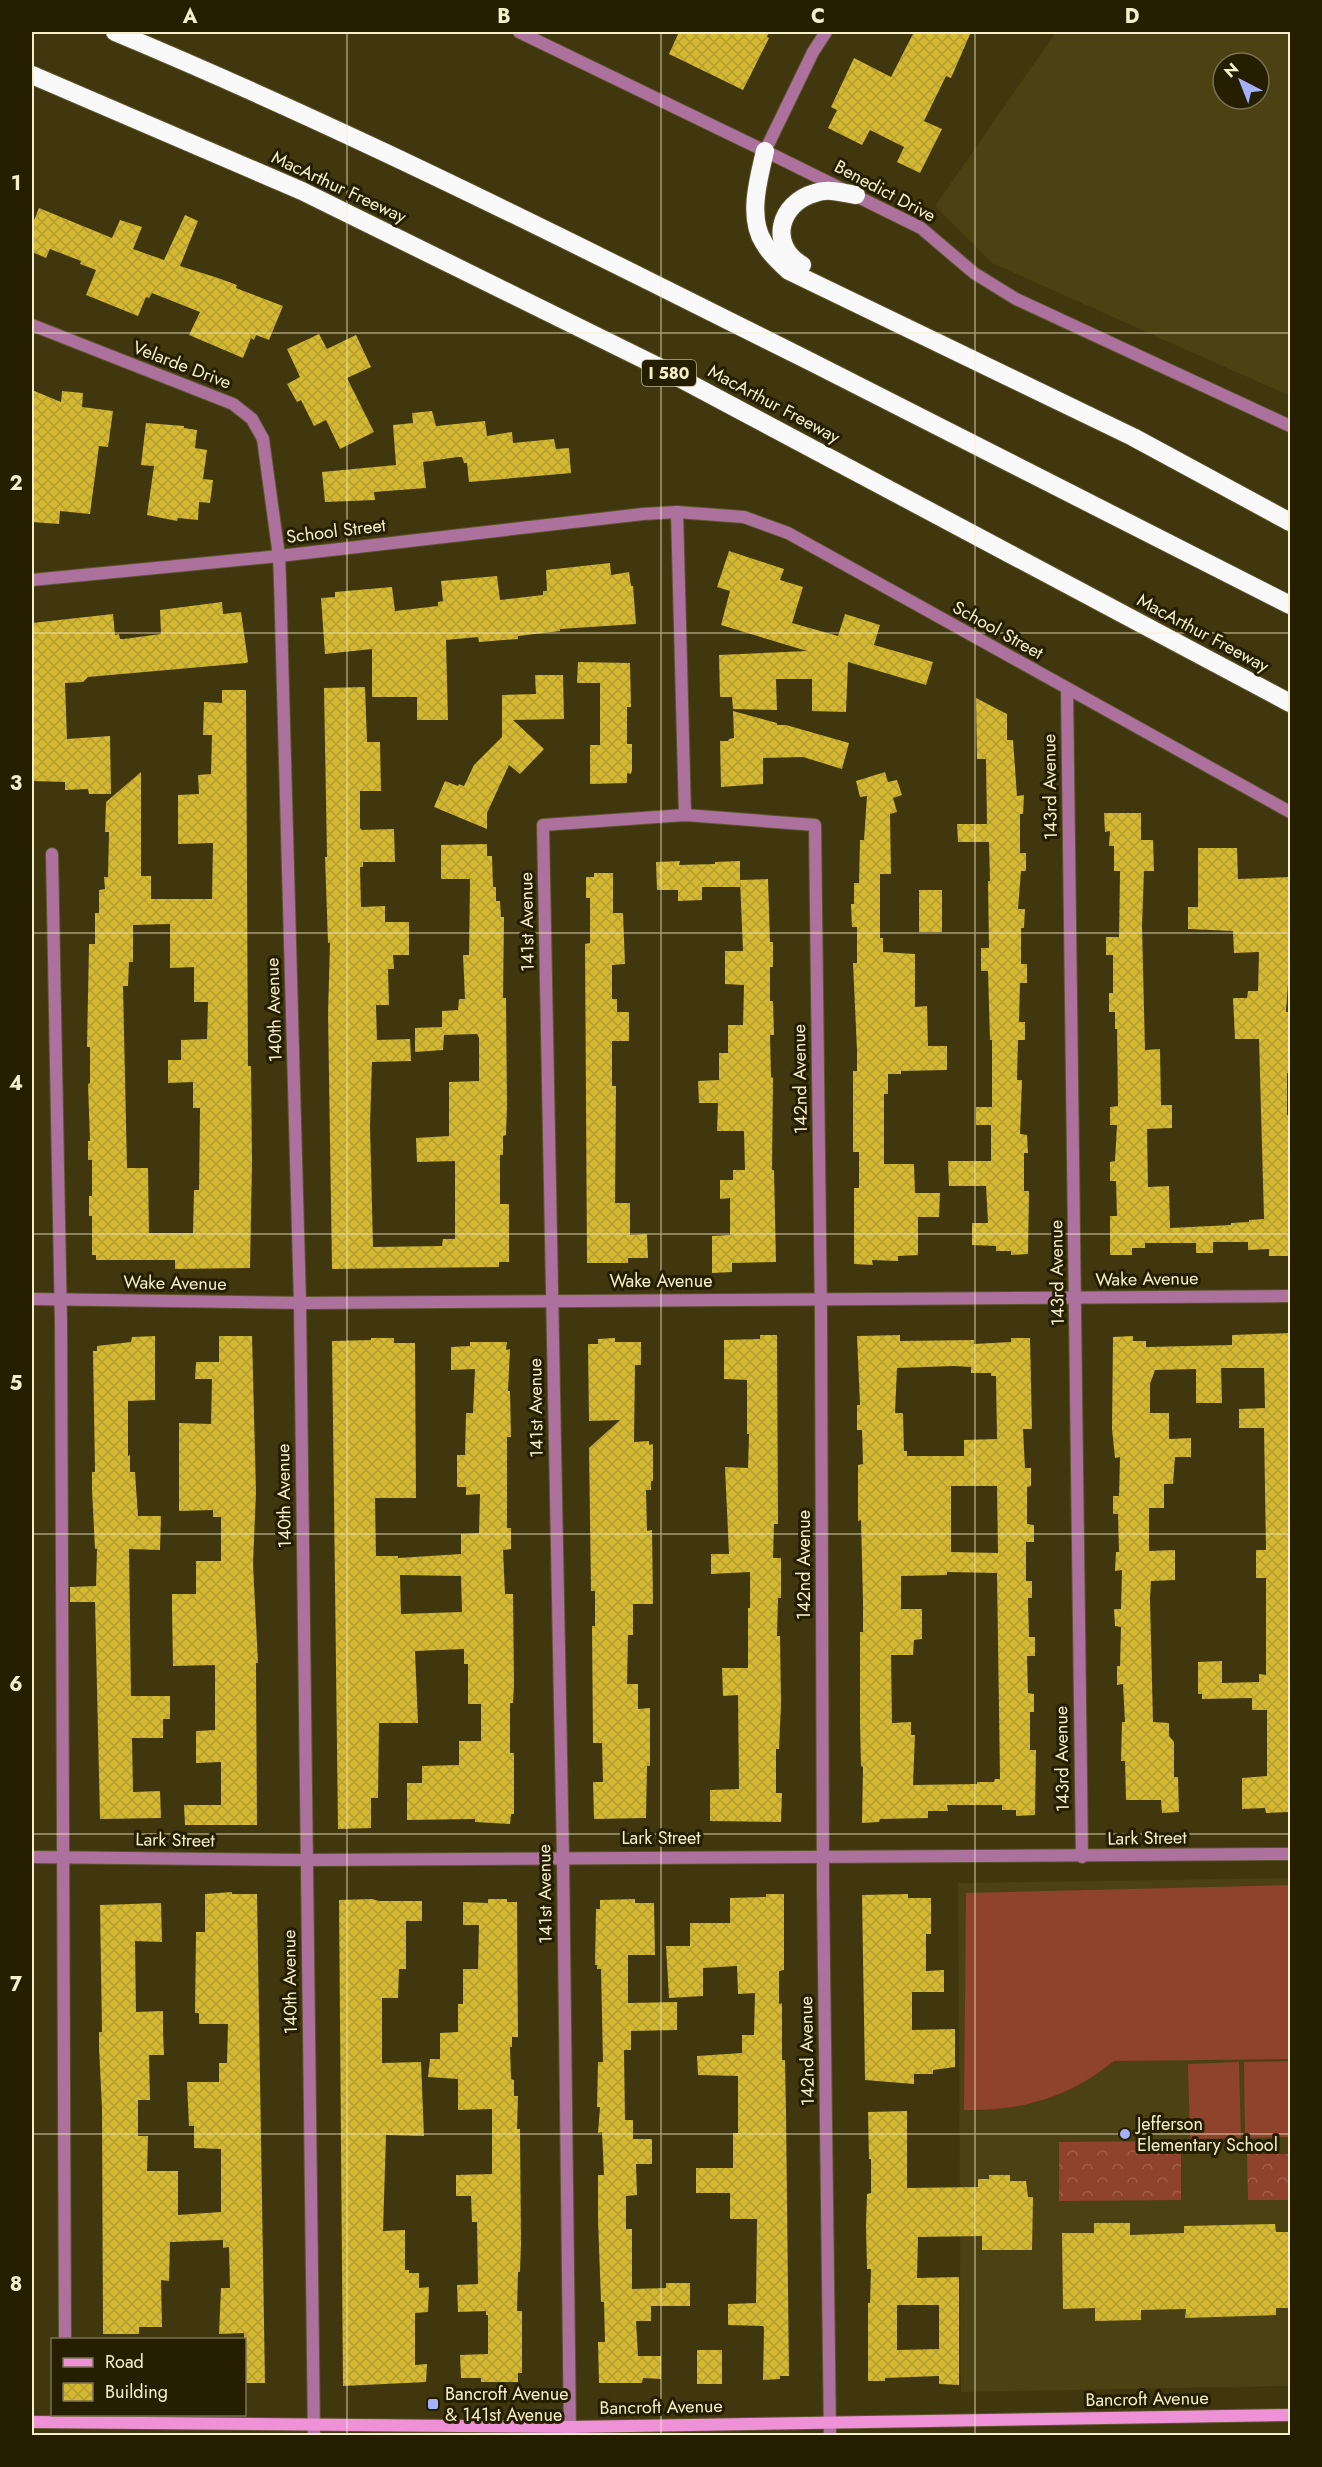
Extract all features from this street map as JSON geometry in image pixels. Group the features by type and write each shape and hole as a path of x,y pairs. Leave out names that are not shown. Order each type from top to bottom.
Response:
{"highway":[{"path":"115,32 332,127 498,207 904,408 1290,605"},
{"name":"MacArthur Freeway","path":"32,75 302,191 655,365 1290,703"},
{"path":"765,151 756,201 757,222 762,241 789,271 1133,437 1290,522"},
{"path":"856,195 832,191 817,192 795,203 783,220 780,234 785,250 794,260 902,324"}],"main road":[{"name":"Bancroft Avenue","path":"32,2422 65,2419 314,2431 570,2431 830,2422 1290,2415"}],"street":[{"name":"Benedict Drive","path":"519,32 532,34 921,228 974,273 1016,299 1290,426"},
{"path":"765,151 813,52 826,32"},
{"name":"Velarde Drive","path":"32,325 233,404 252,419 263,439 279,556"},
{"path":"677,512 685,815"},
{"name":"School Street","path":"32,580 279,556 643,514 677,512 744,518 788,533 1290,812"},
{"name":"140th Avenue","path":"279,556 300,1303 314,2431"},
{"name":"143rd Avenue","path":"1067,688 1082,1857"},
{"name":"142nd Avenue","path":"685,815 815,825 821,1299 822,1855 830,2436"},
{"name":"141st Avenue","path":"570,2431 563,1857 543,825 685,815"},
{"path":"52,854 60,1299 65,2338"},
{"name":"Wake Avenue","path":"32,1299 300,1303 1290,1296"},
{"name":"Lark Street","path":"32,1857 306,1860 822,1855 1082,1857 1290,1854"}],"shaded area":[{"path":"1056,32 1290,32 1290,396 992,263 935,206"},
{"name":"Jefferson Elementary School","path":"1290,1878 1290,2386 961,2392 958,1883"}],"green space":[{"path":"1290,1885 1290,2059 1114,2061 1097,2074 1044,2100 1005,2108 964,2110 966,1893"},
{"path":"1290,2061 1290,2137 1245,2138 1244,2062"},
{"path":"1239,2062 1241,2138 1190,2139 1188,2064"},
{"path":"1181,2141 1181,2200 1059,2201 1059,2142"},
{"path":"1247,2154 1290,2154 1290,2200 1248,2200"}],"building":[{"path":"679,32 769,32 767,37 769,38 743,90 669,54"},
{"path":"914,32 971,32 951,78 946,76 924,121 942,129 920,173 897,162 904,147 870,130 862,145 828,128 837,110 831,107 854,58 891,77"},
{"path":"39,208 112,238 120,220 142,227 133,249 164,260 185,215 198,221 180,266 237,285 236,288 283,306 269,340 256,335 254,340 251,338 243,358 189,335 200,312 152,293 149,298 146,297 138,316 86,295 96,270 80,264 81,261 50,249 46,258 32,252 32,225"},
{"path":"319,334 327,349 356,335 371,367 347,378 374,432 340,449 326,420 314,426 301,400 297,402 287,384 300,377 287,349"},
{"path":"32,390 61,402 62,391 83,393 82,407 113,411 108,447 99,446 90,514 60,511 59,524 32,522"},
{"path":"432,411 436,426 485,421 487,436 512,432 513,443 554,439 556,449 569,448 571,473 469,482 467,463 464,463 462,457 458,457 423,462 426,488 374,492 375,500 325,502 322,472 396,465 393,425 413,423 412,413"},
{"path":"146,423 184,426 184,428 197,430 195,448 207,450 203,479 213,480 210,503 199,502 198,520 178,518 177,521 147,515 154,466 141,465"},
{"path":"729,551 784,569 780,580 803,587 792,623 838,636 845,614 880,625 874,645 933,662 926,685 848,662 846,712 812,711 812,679 776,679 777,710 733,709 732,697 720,697 719,655 807,651 721,625 730,591 717,587"},
{"path":"610,563 611,575 629,572 631,586 633,586 636,624 560,629 560,631 518,636 518,639 479,642 478,637 446,640 448,720 417,720 417,697 372,697 372,649 325,654 321,598 335,597 335,592 392,587 395,611 438,606 438,602 443,601 441,581 497,576 500,600 543,595 543,591 547,591 546,570"},
{"path":"222,602 223,614 241,612 248,662 88,677 83,682 65,683 67,739 110,736 111,794 89,794 88,789 65,790 65,782 32,781 32,623 113,614 115,635 119,634 120,639 124,639 161,634 160,610"},
{"path":"578,662 630,663 631,707 627,707 627,744 632,744 632,770 631,774 627,773 627,783 590,784 590,745 600,745 600,683 577,683"},
{"path":"535,675 563,675 564,719 513,720 544,749 520,774 509,765 487,813 487,829 434,807 445,781 464,786 474,765 502,737 502,695 536,694"},
{"path":"365,687 367,742 380,742 381,791 360,791 360,828 362,830 394,829 395,862 363,862 363,867 360,867 361,907 385,906 385,922 409,922 409,955 393,955 394,969 388,969 389,1005 376,1005 377,1040 410,1039 411,1061 372,1062 370,1126 373,1247 442,1246 443,1239 455,1239 455,1161 417,1162 416,1138 449,1136 449,1082 479,1081 479,1038 477,1034 444,1035 443,1050 415,1052 415,1028 442,1027 442,1011 458,1010 459,999 465,999 463,955 469,955 470,879 441,879 441,845 487,844 487,856 492,856 496,901 500,901 501,917 504,917 503,998 506,998 507,1104 506,1135 503,1136 503,1155 500,1155 500,1204 509,1204 509,1262 499,1262 499,1267 332,1269 328,1013 330,943 328,943 325,857 327,857 324,688"},
{"path":"222,690 246,690 248,1066 251,1066 252,1163 250,1268 175,1269 175,1260 96,1260 96,1255 92,1255 92,1216 89,1216 89,1196 92,1196 92,1160 88,1160 88,1141 90,1141 88,1084 90,1083 90,1047 87,1047 89,944 95,944 95,913 99,913 99,890 105,889 104,877 108,877 109,832 105,832 106,802 141,772 141,876 151,876 151,899 212,899 213,843 178,844 178,795 199,794 198,775 211,774 212,735 203,735 204,702 222,703","holes":["170,924 170,968 194,967 194,1002 208,1002 207,1039 181,1040 181,1060 168,1060 168,1083 193,1082 193,1108 200,1108 199,1190 194,1190 193,1233 149,1233 148,1168 127,1168 123,986 128,986 129,962 133,962 133,925"]},
{"path":"976,698 1007,714 1007,740 1013,740 1017,796 1024,795 1023,814 1020,814 1020,853 1026,853 1026,871 1021,871 1018,909 1025,909 1024,928 1021,928 1021,964 1027,964 1027,983 1020,983 1019,1022 1025,1022 1025,1040 1018,1040 1017,1080 1022,1080 1020,1134 1027,1135 1028,1153 1024,1153 1024,1191 1029,1191 1028,1254 1011,1255 1011,1251 996,1251 996,1246 972,1245 972,1223 988,1223 986,1186 949,1186 948,1161 991,1161 991,1125 976,1125 976,1107 992,1107 992,1040 990,1040 988,971 981,971 981,948 989,948 989,842 958,842 957,824 987,824 986,759 977,759"},
{"path":"733,711 849,743 842,769 803,757 763,758 763,784 721,787 720,741 734,738"},
{"path":"885,772 888,782 897,780 902,795 893,798 897,812 890,814 891,874 880,874 880,938 883,938 883,952 915,954 915,1007 927,1006 928,1046 947,1046 947,1070 901,1071 901,1074 888,1074 888,1094 884,1094 884,1164 914,1164 915,1193 940,1193 939,1217 918,1217 918,1255 898,1256 898,1261 872,1260 873,1265 854,1264 854,1188 859,1188 859,1152 853,1152 853,1071 857,1071 857,1051 853,963 857,963 857,927 852,927 851,904 854,904 854,883 859,883 860,840 864,840 867,796 860,797 856,781"},
{"path":"1104,813 1141,813 1141,840 1153,840 1154,871 1144,871 1142,926 1145,1050 1160,1049 1161,1105 1172,1105 1172,1128 1147,1129 1148,1187 1169,1186 1170,1228 1231,1225 1231,1223 1264,1219 1259,1039 1235,1039 1233,998 1247,998 1248,991 1258,991 1259,952 1234,953 1233,931 1188,929 1188,907 1198,907 1198,848 1237,848 1238,879 1290,877 1290,970 1286,1012 1290,1012 1287,1115 1290,1115 1290,1256 1269,1256 1269,1249 1248,1250 1248,1242 1213,1242 1213,1253 1196,1253 1196,1243 1145,1243 1145,1248 1132,1248 1132,1255 1110,1255 1110,1216 1117,1216 1116,1181 1110,1181 1110,1162 1115,1161 1117,1125 1110,1125 1110,1107 1118,1106 1117,1029 1115,1029 1115,1012 1109,1012 1109,993 1113,993 1113,955 1106,955 1106,937 1119,937 1120,871 1114,871 1114,846 1109,846 1110,831 1105,832"},
{"path":"680,861 679,865 740,861 740,887 702,887 702,900 678,901 678,890 657,890 656,862"},
{"path":"594,873 613,873 613,913 623,913 625,964 612,965 612,999 617,999 617,1012 629,1012 629,1041 612,1041 612,1086 616,1086 615,1203 630,1203 630,1235 647,1234 648,1258 628,1258 628,1263 587,1263 585,944 590,943 590,898 586,898 586,877 594,877"},
{"path":"768,879 770,942 773,942 770,1001 773,1001 774,1035 770,1035 771,1077 773,1078 772,1170 774,1170 776,1262 732,1263 732,1272 712,1273 712,1236 730,1235 730,1198 720,1199 720,1180 733,1180 733,1170 745,1170 744,1131 717,1131 718,1103 699,1103 698,1081 719,1080 719,1053 728,1053 728,1025 743,1025 744,985 725,984 725,951 743,951 740,880"},
{"path":"919,890 942,890 942,932 919,932"},
{"path":"1290,1333 1290,1812 1266,1813 1265,1808 1242,1809 1242,1778 1267,1776 1267,1710 1252,1710 1252,1698 1202,1699 1202,1694 1198,1694 1198,1662 1222,1661 1222,1683 1259,1682 1259,1674 1266,1675 1266,1578 1256,1578 1256,1550 1266,1550 1264,1428 1239,1428 1239,1409 1265,1408 1264,1368 1221,1368 1222,1403 1196,1403 1196,1369 1155,1370 1150,1384 1150,1413 1169,1413 1169,1439 1191,1438 1191,1457 1175,1457 1173,1484 1164,1484 1164,1508 1149,1508 1149,1551 1175,1550 1175,1580 1151,1581 1150,1599 1153,1722 1169,1723 1169,1736 1174,1742 1174,1777 1178,1777 1179,1812 1162,1813 1161,1800 1126,1800 1125,1761 1121,1761 1122,1722 1125,1722 1123,1684 1117,1685 1117,1666 1120,1666 1121,1627 1115,1626 1114,1609 1121,1609 1122,1570 1115,1571 1116,1552 1119,1552 1118,1514 1113,1514 1113,1496 1119,1496 1120,1457 1115,1458 1112,1429 1113,1337 1133,1336 1133,1341 1146,1341 1146,1347 1232,1345 1232,1335"},
{"path":"760,1335 777,1335 778,1524 774,1524 773,1558 781,1558 781,1598 778,1598 777,1636 780,1636 781,1704 779,1749 776,1749 776,1793 782,1793 781,1822 710,1821 710,1790 739,1789 738,1695 723,1696 722,1668 748,1668 748,1608 750,1608 750,1572 711,1574 711,1554 729,1554 725,1467 748,1468 747,1380 724,1379 724,1340 760,1339"},
{"path":"900,1335 900,1341 974,1340 974,1344 1011,1342 1011,1338 1030,1338 1032,1429 1023,1429 1025,1468 1031,1468 1031,1486 1027,1487 1027,1524 1034,1525 1034,1542 1026,1542 1026,1581 1032,1581 1032,1598 1028,1598 1029,1637 1035,1637 1035,1656 1027,1656 1028,1693 1034,1694 1034,1712 1030,1712 1030,1750 1036,1750 1035,1815 1016,1816 1016,1810 1002,1810 1002,1805 947,1805 948,1811 928,1811 928,1818 880,1819 879,1822 862,1823 860,1632 863,1632 863,1602 861,1520 858,1521 858,1465 863,1464 862,1430 857,1430 857,1405 860,1405 857,1336","holes":["971,1367 971,1373 991,1373 991,1376 996,1376 997,1439 964,1440 964,1456 907,1456 907,1451 904,1451 903,1413 895,1413 897,1368","951,1486 997,1486 998,1553 951,1552","947,1572 997,1573 1000,1779 995,1779 994,1782 977,1782 977,1784 913,1785 915,1735 911,1735 911,1722 892,1723 891,1655 913,1655 914,1640 922,1639 922,1609 901,1609 901,1576 947,1575"]},
{"path":"155,1336 155,1400 128,1401 128,1456 130,1455 130,1472 135,1472 138,1516 161,1516 160,1550 129,1549 131,1696 170,1696 170,1719 163,1719 163,1738 132,1738 133,1792 160,1791 161,1818 100,1819 95,1602 70,1602 70,1587 96,1586 97,1549 95,1549 92,1490 92,1472 95,1472 93,1351 97,1351 97,1346 131,1342 132,1337"},
{"path":"219,1336 252,1336 256,1492 253,1564 258,1663 256,1663 257,1825 185,1825 184,1805 221,1805 221,1762 196,1763 196,1731 215,1730 215,1665 173,1666 172,1610 172,1594 196,1594 196,1561 221,1561 221,1517 213,1517 213,1510 179,1511 179,1423 211,1424 212,1379 195,1379 196,1362 219,1362"},
{"path":"371,1338 394,1338 394,1343 415,1343 416,1498 375,1498 376,1556 398,1556 398,1558 461,1554 461,1534 479,1533 480,1494 466,1495 466,1487 457,1487 457,1455 465,1455 466,1413 473,1413 475,1369 451,1370 451,1347 470,1346 470,1342 507,1342 506,1350 510,1349 508,1391 510,1391 511,1437 507,1437 507,1528 511,1528 511,1549 503,1550 505,1594 513,1594 514,1685 513,1703 510,1703 510,1753 514,1753 514,1814 511,1814 510,1824 475,1822 475,1819 407,1820 407,1783 422,1783 422,1766 459,1765 459,1741 481,1741 481,1704 468,1704 468,1664 464,1664 464,1649 415,1651 418,1723 379,1723 378,1798 371,1798 371,1828 338,1829 332,1341 371,1340","holes":["400,1575 461,1576 462,1612 401,1614"]},
{"path":"615,1338 615,1342 641,1342 641,1365 635,1365 634,1442 649,1441 649,1445 653,1444 653,1481 651,1481 651,1490 646,1490 647,1531 652,1530 653,1604 633,1604 633,1635 628,1635 627,1684 638,1684 638,1709 650,1708 650,1766 647,1766 646,1818 594,1819 593,1782 603,1782 602,1743 593,1743 592,1626 595,1626 595,1591 591,1591 589,1448 620,1420 589,1421 588,1344 598,1344 598,1339"},
{"path":"232,1892 232,1894 257,1894 265,2383 246,2383 244,2333 219,2334 221,2288 230,2288 229,2247 223,2248 223,2240 170,2242 169,2281 161,2280 162,2327 139,2327 139,2334 103,2334 102,2108 99,2048 99,2032 102,2032 100,1905 161,1903 162,1942 135,1941 136,2012 163,2011 164,2055 149,2055 150,2100 138,2100 138,2136 148,2136 147,2171 178,2171 178,2215 221,2212 221,2149 194,2148 194,2126 189,2126 187,2082 219,2082 219,2063 227,2063 228,2024 199,2024 199,2013 195,2013 196,1932 205,1932 205,1894"},
{"path":"766,1894 784,1894 784,1970 779,1971 779,2004 782,2003 782,2060 785,2060 789,2376 763,2380 763,2326 728,2325 728,2304 756,2303 757,2219 730,2219 730,2193 696,2193 696,2168 733,2168 733,2133 738,2133 738,2076 698,2075 697,2056 742,2053 742,2035 754,2035 755,1993 738,1994 737,1966 703,1968 703,1996 669,1998 666,1946 690,1946 690,1923 730,1923 730,1898 766,1897"},
{"path":"908,1894 908,1898 931,1898 931,1934 926,1934 926,1971 944,1970 944,1992 912,1992 912,2030 955,2029 955,2067 933,2070 933,2074 914,2074 914,2084 865,2080 862,1895"},
{"path":"488,1899 507,1899 507,1902 517,1902 518,2037 512,2037 512,2047 510,2047 511,2079 514,2080 514,2096 518,2096 517,2129 520,2129 521,2244 517,2311 522,2311 522,2373 518,2373 518,2382 481,2382 481,2378 461,2378 460,2355 488,2354 488,2315 486,2311 458,2312 457,2285 478,2284 477,2222 472,2222 471,2196 456,2196 456,2175 492,2174 492,2109 458,2110 458,2079 428,2077 430,2059 440,2059 440,2033 458,2032 458,2004 463,2004 463,1969 478,1969 479,1925 463,1925 463,1902 488,1903"},
{"path":"635,1899 635,1903 654,1903 655,1955 628,1955 628,2003 677,2002 677,2030 631,2031 631,2050 624,2050 625,2120 633,2120 633,2139 652,2139 652,2164 636,2164 637,2195 626,2196 626,2229 632,2229 632,2289 666,2288 666,2283 690,2283 690,2306 651,2306 651,2321 636,2321 638,2356 661,2356 661,2379 643,2378 642,2383 599,2383 598,2342 605,2342 604,2302 601,2302 598,2175 604,2175 602,2132 598,2133 600,2107 597,2107 598,2062 603,2062 601,1969 597,1969 595,1965 596,1909 600,1909 600,1900"},
{"path":"339,1900 422,1901 422,1921 406,1921 406,1969 399,1969 398,1998 382,1998 382,2063 421,2062 424,2136 386,2135 383,2231 405,2230 405,2270 409,2270 409,2273 419,2273 419,2288 429,2287 428,2312 415,2313 415,2365 427,2364 426,2382 343,2386"},
{"path":"907,2111 907,2188 978,2187 978,2179 989,2179 989,2175 1010,2175 1010,2181 1026,2181 1028,2197 1033,2197 1032,2250 982,2250 982,2236 918,2237 917,2278 959,2277 959,2385 939,2384 939,2376 868,2381 868,2303 870,2303 871,2269 867,2269 866,2226 867,2194 871,2193 871,2159 869,2159 868,2112","holes":["897,2305 939,2305 939,2349 897,2350"]},
{"path":"1094,2223 1130,2223 1130,2235 1184,2233 1184,2226 1275,2224 1276,2232 1290,2232 1290,2308 1276,2308 1276,2315 1185,2318 1186,2309 1141,2310 1141,2320 1095,2321 1095,2308 1063,2309 1062,2233 1094,2233"},
{"path":"697,2350 722,2350 722,2384 697,2384"}],"place":[{"name":"Jefferson Elementary School","path":"1125,2134"},
{"name":"Bancroft Avenue & 141st Avenue","path":"433,2404"}]}
